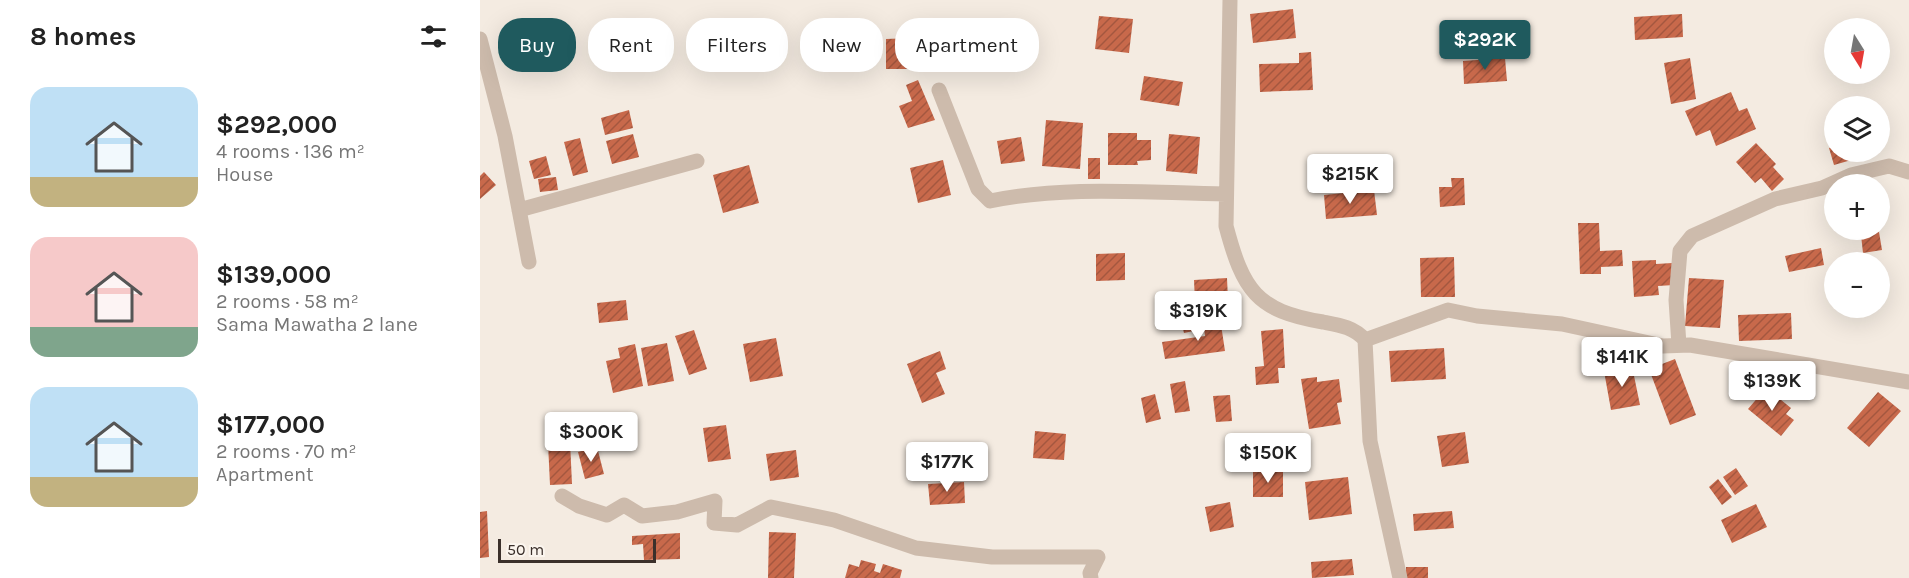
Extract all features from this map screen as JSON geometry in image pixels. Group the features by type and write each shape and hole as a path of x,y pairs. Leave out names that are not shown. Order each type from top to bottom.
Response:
{"street":[{"path":"1230,0 1226,226 1235,259 1263,303 1275,310 1304,319 1340,325 1358,332 1365,340 1370,441 1400,578"},
{"path":"480,39 505,136 529,262"},
{"path":"939,90 978,189 990,201 1030,193 1116,190 1226,194"},
{"path":"519,210 697,161"},
{"path":"1679,345 1676,300 1680,251 1692,236 1775,199 1822,188 1851,175 1889,166 1909,172"},
{"path":"1365,340 1448,310 1478,316 1562,324 1663,346 1679,345 1777,358 1838,372 1909,382"},
{"path":"562,496 579,506 608,515 624,505 642,516 677,512 715,501 714,523 737,525 771,507 834,520 916,548 992,556 1098,557 1090,573 1091,578"}],"building":[{"path":"1293,9 1296,38 1253,43 1250,14"},
{"path":"1682,14 1683,37 1635,40 1634,17"},
{"path":"1099,16 1133,19 1129,53 1095,49"},
{"path":"886,39 895,39 895,69 886,69"},
{"path":"1311,52 1313,90 1260,92 1259,64 1299,63 1299,53"},
{"path":"1505,58 1507,81 1464,84 1463,61"},
{"path":"1690,58 1696,99 1671,104 1664,63"},
{"path":"1144,76 1183,82 1179,106 1140,100"},
{"path":"918,80 935,120 908,128 899,106 912,101 906,85"},
{"path":"1731,92 1739,111 1747,108 1756,129 1716,146 1710,130 1696,136 1685,111"},
{"path":"629,110 633,128 605,135 601,118"},
{"path":"1046,120 1083,123 1080,169 1042,166"},
{"path":"1108,133 1137,133 1137,140 1151,140 1151,160 1137,161 1138,165 1108,165"},
{"path":"633,134 639,157 612,164 606,141"},
{"path":"1169,134 1200,137 1197,174 1166,171"},
{"path":"1021,137 1025,161 1001,164 997,141"},
{"path":"580,138 588,172 573,176 564,142"},
{"path":"1756,143 1776,164 1773,167 1784,179 1772,191 1761,178 1755,183 1736,162"},
{"path":"546,156 551,175 534,179 529,161"},
{"path":"1088,158 1100,158 1100,179 1088,179"},
{"path":"943,160 951,195 918,203 910,168"},
{"path":"749,165 759,203 723,213 713,175"},
{"path":"484,172 496,185 480,199 480,176"},
{"path":"556,177 558,190 540,192 538,179"},
{"path":"1451,178 1464,178 1465,205 1440,207 1439,187 1452,187"},
{"path":"1374,190 1377,215 1326,219 1324,195"},
{"path":"1578,223 1599,223 1600,251 1622,250 1623,266 1601,267 1601,274 1580,274"},
{"path":"1862,240 1880,240 1882,250 1863,252"},
{"path":"1821,248 1824,265 1789,272 1785,256"},
{"path":"1125,253 1125,280 1096,281 1096,254"},
{"path":"1454,257 1455,297 1421,297 1420,258"},
{"path":"1656,260 1656,264 1672,263 1674,285 1658,286 1659,295 1634,297 1632,261"},
{"path":"1227,278 1228,300 1195,302 1194,280"},
{"path":"1689,278 1724,280 1720,328 1685,326"},
{"path":"626,300 628,320 599,323 597,303"},
{"path":"1791,313 1792,339 1739,341 1738,315"},
{"path":"1220,318 1225,351 1165,359 1162,342 1205,336 1203,320"},
{"path":"1201,321 1203,329 1184,333 1182,325"},
{"path":"1283,329 1285,368 1278,368 1279,383 1256,385 1255,367 1264,366 1261,331"},
{"path":"694,330 707,369 689,375 675,336"},
{"path":"776,338 783,376 750,382 743,344"},
{"path":"667,343 674,381 648,386 641,348"},
{"path":"635,344 643,386 613,393 606,361 620,358 618,348"},
{"path":"1444,348 1446,379 1391,382 1389,351"},
{"path":"940,351 946,369 936,373 945,394 922,403 907,364"},
{"path":"1675,359 1696,415 1670,425 1649,369"},
{"path":"1632,366 1640,405 1611,410 1604,371"},
{"path":"1317,377 1317,382 1339,379 1342,402 1337,403 1341,424 1309,429 1301,379"},
{"path":"1185,381 1190,411 1175,413 1170,384"},
{"path":"1766,388 1791,408 1786,414 1794,420 1781,436 1748,409"},
{"path":"1878,392 1901,411 1869,447 1847,428"},
{"path":"1155,394 1161,419 1146,423 1141,398"},
{"path":"1230,395 1232,421 1216,422 1213,396"},
{"path":"726,425 731,459 708,462 703,428"},
{"path":"1035,431 1066,434 1064,460 1033,458"},
{"path":"1465,432 1469,463 1442,467 1437,436"},
{"path":"570,441 572,484 550,485 548,443"},
{"path":"597,447 604,474 585,479 578,452"},
{"path":"796,450 799,477 770,481 766,454"},
{"path":"1736,468 1748,486 1735,495 1723,477"},
{"path":"1253,472 1283,472 1283,497 1253,497"},
{"path":"1348,477 1352,514 1309,520 1305,482"},
{"path":"1718,479 1732,497 1722,505 1709,487"},
{"path":"964,482 965,503 930,505 928,484"},
{"path":"1230,502 1234,527 1210,532 1205,507"},
{"path":"1756,504 1767,527 1732,543 1721,520"},
{"path":"487,511 489,557 480,558 480,512"},
{"path":"1452,511 1454,528 1414,531 1413,514"},
{"path":"769,532 796,533 794,578 768,578"},
{"path":"680,533 680,559 644,560 643,544 632,545 632,536"},
{"path":"1352,559 1354,575 1312,578 1311,562"},
{"path":"861,560 876,564 874,571 880,573 883,564 902,570 900,578 845,578 849,564 859,567"},
{"path":"1406,567 1428,567 1428,578 1406,578"}]}
